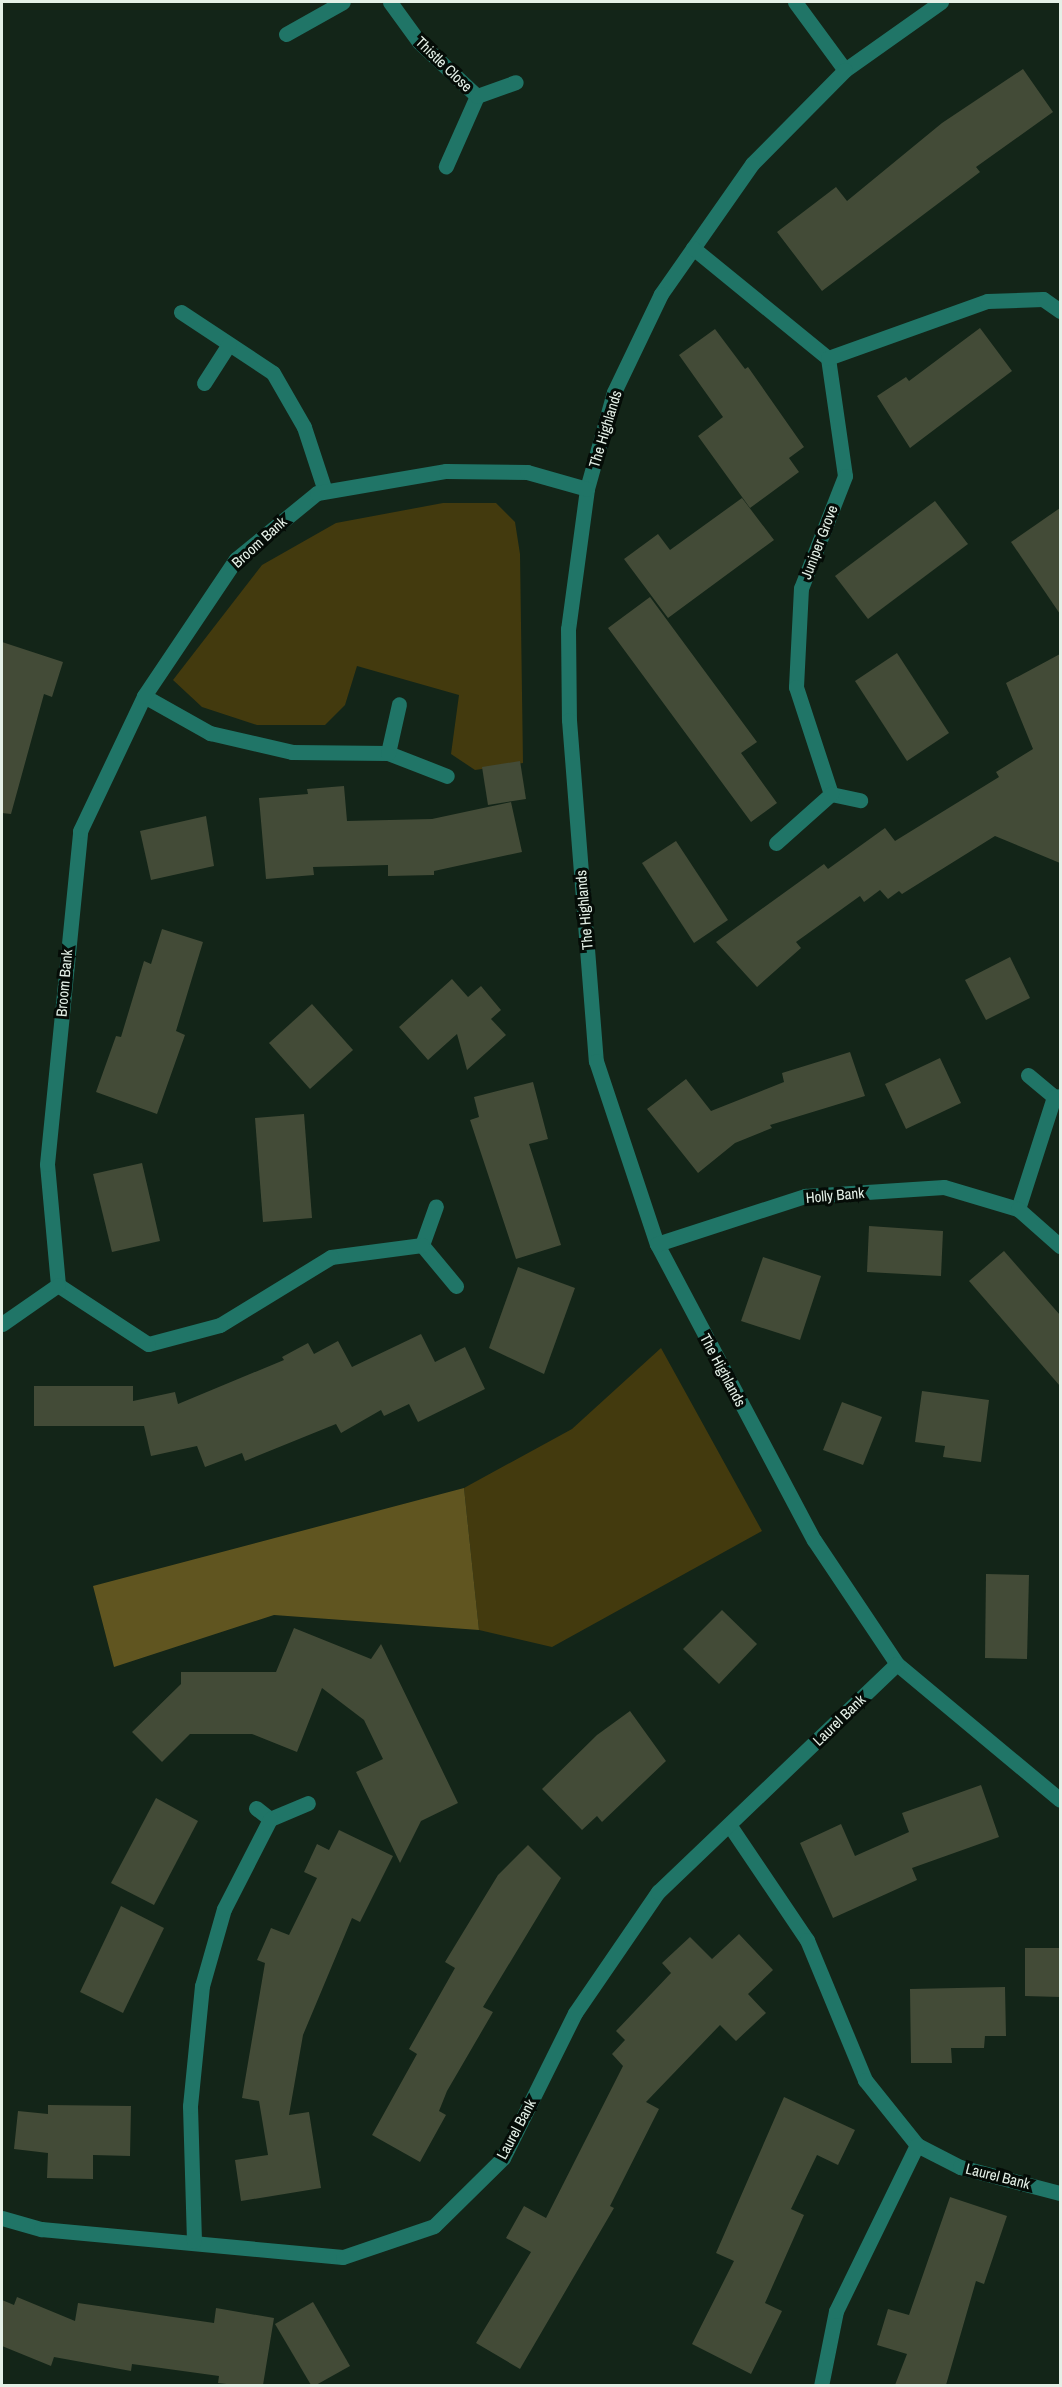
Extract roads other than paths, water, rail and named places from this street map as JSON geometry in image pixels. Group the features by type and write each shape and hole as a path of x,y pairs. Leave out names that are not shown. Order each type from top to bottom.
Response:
{"street":[{"path":"286,34 342,2"},
{"name":"Thistle Close","path":"390,2 419,42 477,96"},
{"path":"795,2 845,70"},
{"name":"The Highlands","path":"941,2 845,70 752,164 661,294 614,392 587,489 568,629 569,720 596,1061 657,1244 814,1540 897,1664 1060,1800"},
{"name":"Thistle Close","path":"446,166 477,96 516,82"},
{"path":"693,248 828,358 987,301 1043,299 1060,311"},
{"path":"181,312 273,373 304,427 325,491"},
{"path":"204,383 229,344"},
{"name":"Juniper Grove","path":"828,358 844,476 801,588 796,687 831,794"},
{"name":"Broom Bank","path":"58,1285 47,1164 80,831 144,696 236,559 317,493 446,471 527,472 587,489"},
{"path":"144,696 210,732 292,752 388,753 447,776"},
{"path":"388,753 399,704"},
{"path":"776,843 831,794 860,800"},
{"path":"1018,1209 1057,1096 1028,1075"},
{"name":"Holly Bank","path":"657,1244 805,1196 944,1187 1018,1209 1060,1246"},
{"path":"422,1245 436,1206"},
{"path":"2,1324 58,1285 148,1344 220,1325 331,1257 422,1245"},
{"path":"422,1245 456,1286"},
{"name":"Laurel Bank","path":"2,2218 41,2229 194,2241 343,2257 434,2226 503,2158 575,2013 658,1892 897,1664"},
{"path":"194,2241 190,2106 202,1986 224,1909 270,1819 308,1803"},
{"path":"256,1808 270,1819"},
{"name":"Laurel Bank","path":"729,1826 807,1940 865,2080 917,2145 960,2167 1060,2193"},
{"path":"821,2385 836,2311 917,2145"}]}
